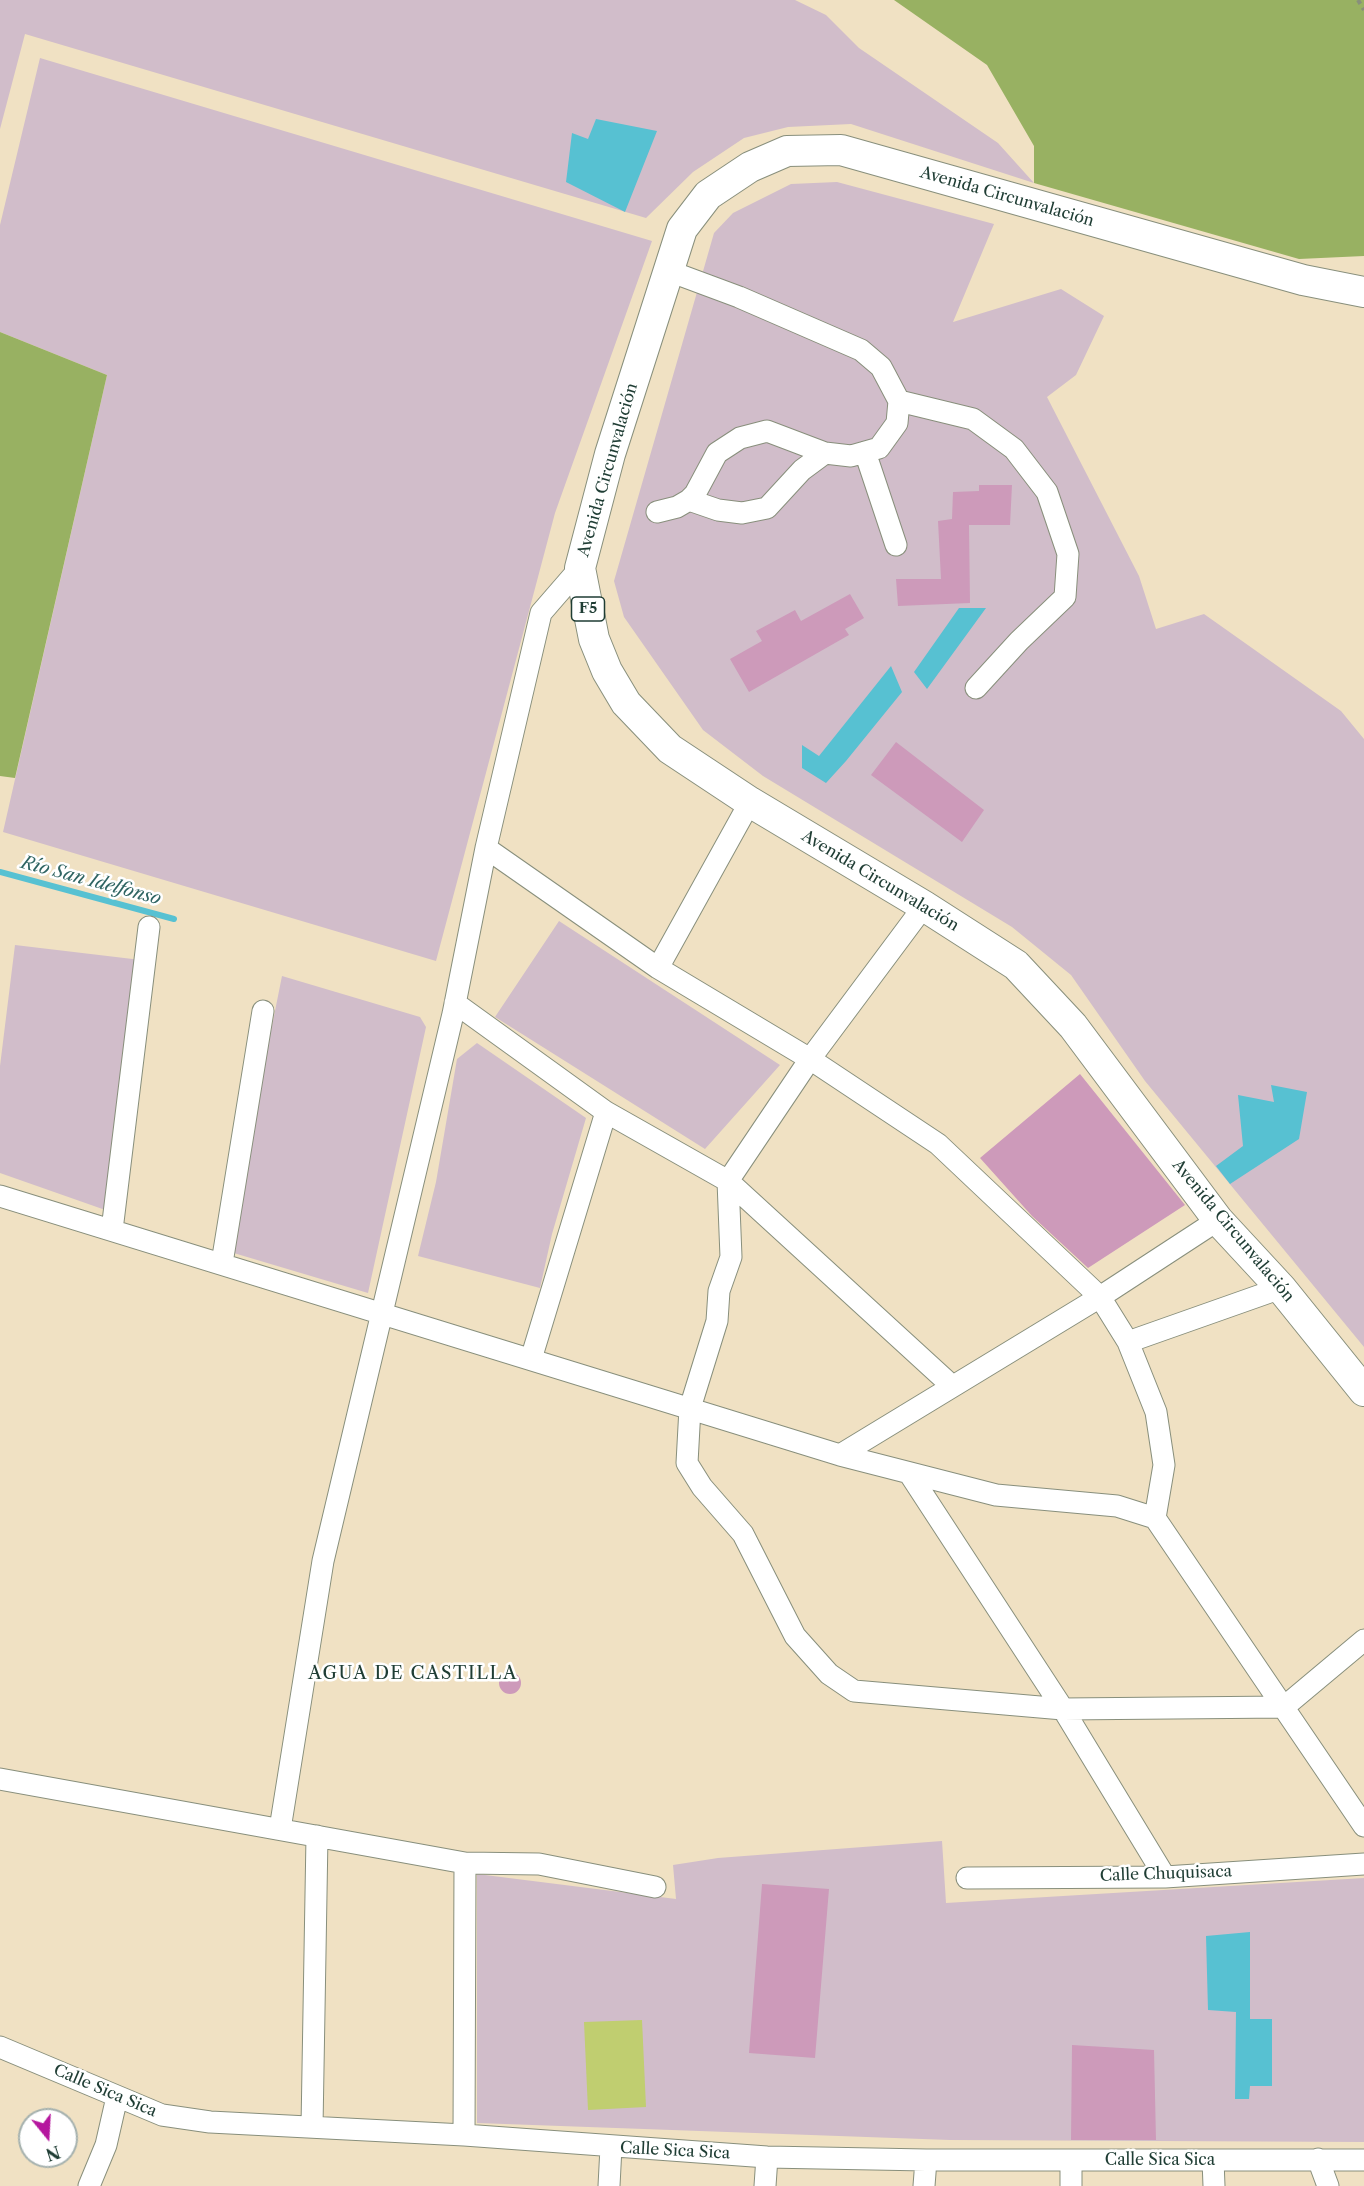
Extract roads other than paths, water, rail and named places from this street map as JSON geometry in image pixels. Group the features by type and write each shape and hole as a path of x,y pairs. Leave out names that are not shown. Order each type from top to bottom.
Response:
{"highway":[{"name":"Avenida Circunvalación","path":"1364,292 1304,280 841,150 787,151 750,167 708,195 682,229 610,454 580,568 594,639 607,671 626,703 670,749 750,802 924,906 1016,965 1073,1026 1218,1220 1281,1288 1364,1391"}],"street":[{"path":"657,512 677,507 689,500 700,486 717,453 740,438 767,431 825,453 851,456 879,448 897,423 899,400 881,367 861,350 739,297 669,271"},
{"path":"899,400 973,419 1014,449 1047,492 1068,554 1065,597 1019,640 976,688"},
{"path":"865,452 896,545"},
{"path":"689,500 718,510 742,513 767,508 802,470 825,453"},
{"path":"280,1829 323,1561 455,1003 486,848 541,613 580,568"},
{"path":"658,968 750,802"},
{"path":"486,848 658,968 810,1059 938,1144 1100,1297 1128,1342 1156,1412 1164,1465 1155,1518"},
{"path":"924,906 810,1059 728,1182 731,1257 720,1291 717,1321 690,1408 687,1463 702,1486 743,1534 795,1636 829,1674 854,1691 1063,1709 1284,1707 1364,1640"},
{"path":"112,1230 149,927"},
{"path":"455,1003 606,1112 728,1182 952,1386"},
{"path":"222,1263 263,1011"},
{"path":"531,1359 606,1112"},
{"path":"0,1196 381,1311 840,1455 996,1495 1117,1506 1155,1518 1364,1826"},
{"path":"840,1455 1100,1297 1218,1220"},
{"path":"1128,1342 1281,1288"},
{"path":"909,1473 1063,1709 1165,1876"},
{"path":"0,1779 465,1863 539,1864 655,1887"},
{"path":"312,2127 317,1836"},
{"path":"464,2135 465,1863"},
{"name":"Calle Chuquisaca","path":"967,1878 1165,1876 1364,1864"},
{"name":"Calle Sica Sica","path":"0,2047 162,2115 210,2122 464,2135 767,2157 927,2160 1364,2160"},
{"path":"88,2186 106,2145 117,2097"},
{"path":"609,2186 611,2147"},
{"path":"765,2186 767,2157"},
{"path":"1318,2159 1328,2186"},
{"path":"924,2186 927,2160"},
{"path":"1071,2160 1071,2186"},
{"path":"1213,2160 1214,2186"}],"water":[{"path":"596,119 657,131 625,212 566,182 572,133 588,139"},
{"path":"959,608 986,608 927,689 914,672"},
{"path":"891,666 902,692 846,761 826,783 802,768 802,745 819,756"},
{"path":"1271,1085 1307,1092 1299,1139 1230,1184 1216,1166 1243,1146 1238,1095 1274,1102"},
{"path":"1250,1932 1250,2019 1272,2019 1272,2086 1250,2086 1249,2099 1235,2099 1236,2012 1208,2010 1206,1936"}],"waterway":[{"name":"Río San Idelfonso","path":"0,872 174,919"}],"district":[{"name":"AGUA DE CASTILLA","path":"413,1674"}]}
